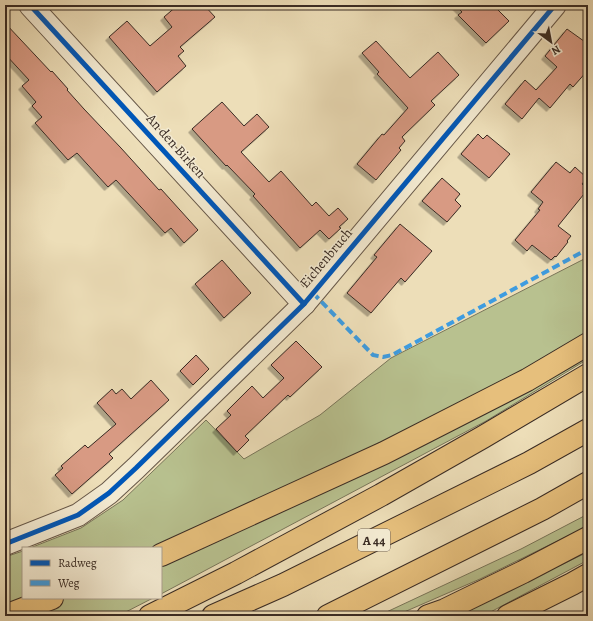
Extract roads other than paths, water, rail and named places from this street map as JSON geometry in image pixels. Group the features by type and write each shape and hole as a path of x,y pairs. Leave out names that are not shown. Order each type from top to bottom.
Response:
{"main road":[{"path":"162,555 384,452 527,380 588,344"},
{"path":"150,616 236,573 381,495 588,375"},
{"name":"A 44","path":"213,616 283,585 529,463 588,430"},
{"path":"328,616 542,509 588,483"},
{"path":"428,616 445,610 523,572 588,538"},
{"path":"508,616 588,575"},
{"path":"5,616 49,599"}],"street":[{"name":"An den Birken","path":"30,5 304,304"},
{"name":"Eichenbruch","path":"5,544 78,515 109,493 304,304 555,5"}]}
